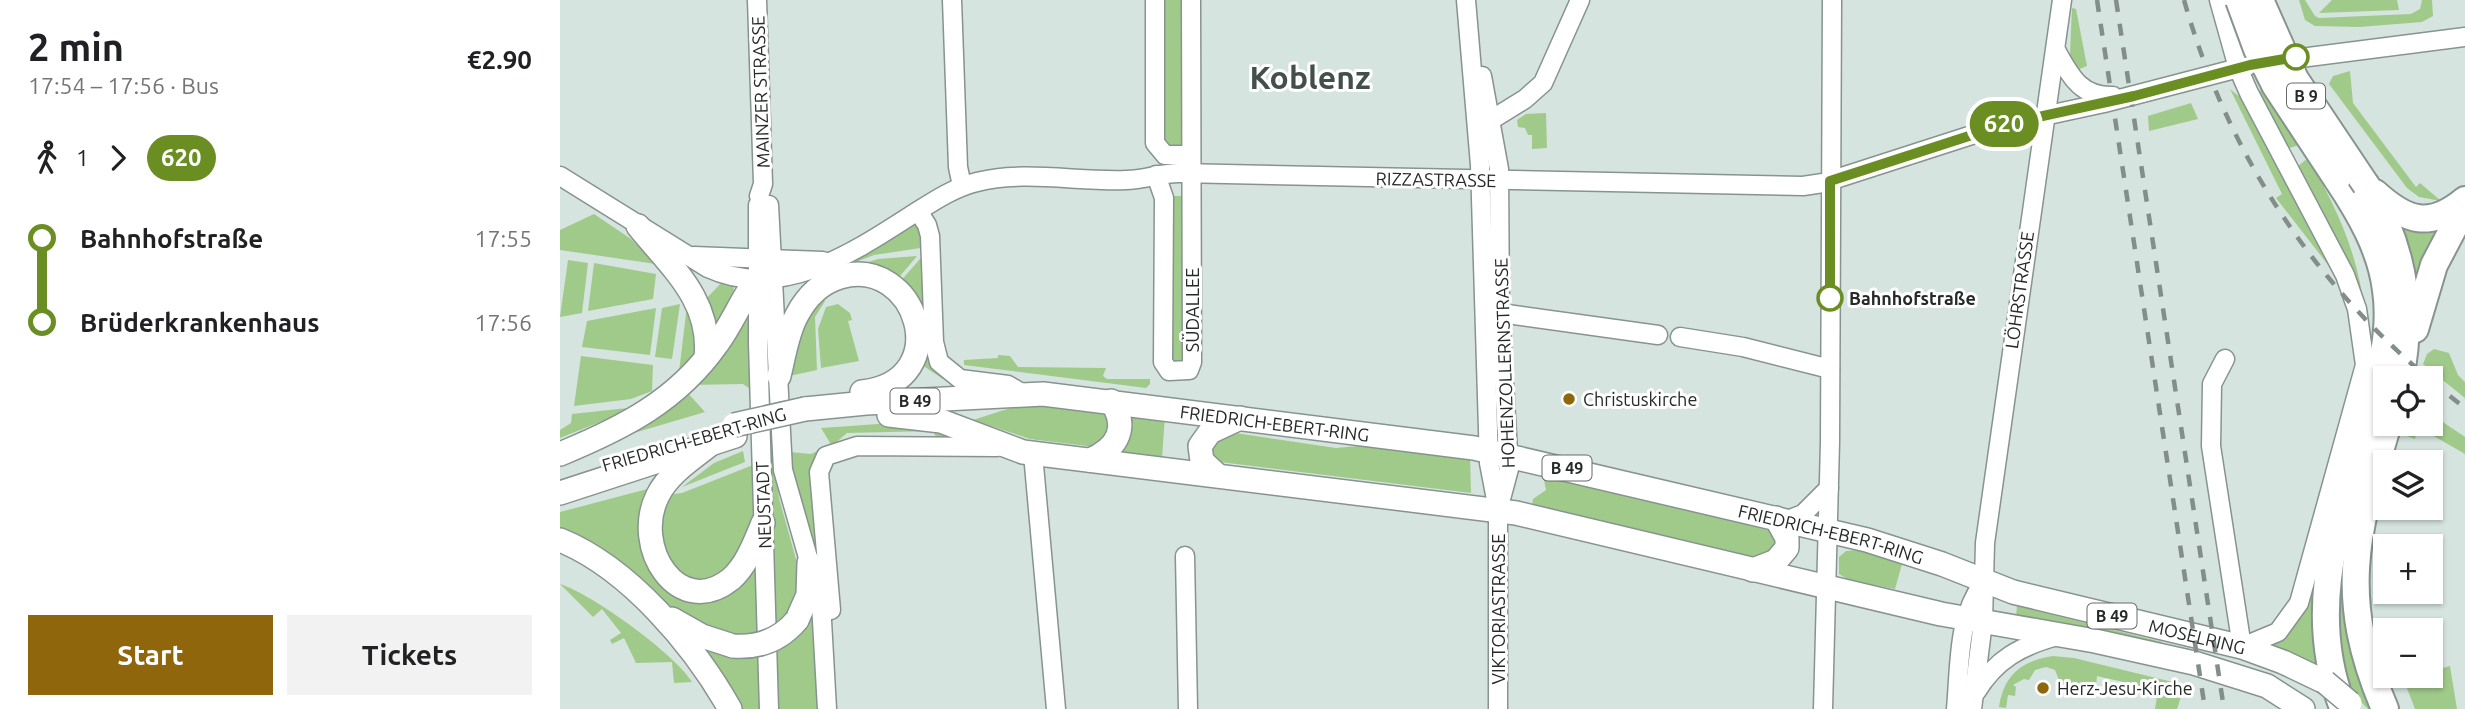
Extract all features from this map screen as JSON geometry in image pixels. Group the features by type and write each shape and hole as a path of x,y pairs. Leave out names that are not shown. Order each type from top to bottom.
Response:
{"highway":[{"name":"B 9","path":"2239,0 2257,49 2275,85 2337,179 2376,252 2388,308 2382,365 2333,546 2323,600 2330,669 2349,707"},
{"name":"B 9","path":"2260,0 2295,79 2366,185 2389,228 2399,257 2405,290 2402,365"},
{"path":"2337,179 2363,261 2369,292 2371,334 2365,365"},
{"path":"2366,185 2389,205 2408,216 2429,219 2460,206"},
{"path":"2402,365 2434,265 2460,206"},
{"path":"2384,436 2361,516 2354,579 2361,645 2385,709"}],"main road":[{"path":"638,226 701,307 708,329 706,358"},
{"path":"560,454 611,432 655,407 675,392 706,358 765,269"},
{"path":"779,376 795,319 820,286 844,276 864,274 883,280 903,295 916,327 916,353 908,371 887,387 832,398 805,414"},
{"name":"FRIEDRICH-EBERT-RING","path":"560,478 734,431 866,403 1051,394 1499,452 1781,519 1914,554 1984,582"},
{"path":"1090,460 1108,450 1119,436 1121,419 1111,401"},
{"name":"FRIEDRICH-EBERT-RING","path":"805,414 921,417 957,426 1007,448 1033,454 1498,510 1826,588 1974,620"},
{"path":"1217,475 1200,457 1200,446 1210,432 1240,418"},
{"name":"FRIEDRICH-EBERT-RING","path":"560,493 712,443 734,431"},
{"path":"712,443 675,473 655,502 648,524 649,539 659,566 667,575 687,587 698,589 721,585 739,570 763,523"},
{"path":"1753,570 1776,561 1787,548 1781,519"},
{"path":"560,540 608,569 654,608 704,667 730,709"},
{"path":"654,608 702,636 733,646 749,646 773,639 797,620 808,595 809,563"},
{"name":"MOSELRING","path":"1984,582 2012,592 2242,647 2283,662 2325,682 2349,707"},
{"name":"MOSELRING","path":"1974,620 2062,635 2194,663 2252,681 2278,692 2303,709"}],"street":[{"name":"MAINZER STRASSE","path":"757,0 765,269"},
{"path":"952,0 958,167 962,186"},
{"path":"1155,0 1155,143 1165,155 1191,155"},
{"name":"SÜDALLEE","path":"1156,175 1164,198 1163,362 1169,371 1183,372 1189,370 1192,362 1191,0"},
{"name":"HOHENZOLLERNSTRASSE","path":"1466,0 1499,452 1507,484 1498,510"},
{"path":"1491,120 1530,96 1543,83 1580,0"},
{"path":"1823,709 1829,488 1832,0"},
{"name":"LÖHRSTRASSE","path":"1956,709 1984,582 1985,543 2034,187 2048,116 2062,0"},
{"path":"2219,0 2238,68 2345,275 2357,309 2365,365 2299,603 2278,632 2242,647 2211,446 2212,384 2225,359"},
{"name":"HOHENZOLLERNSTRASSE","path":"1469,28 1476,47 1491,120 1499,180 1499,452"},
{"path":"2057,52 2086,92 2104,97 2134,96 2238,68 2303,56 2465,37"},
{"name":"RIZZASTRASSE","path":"765,269 837,260 962,186 996,178 1124,180 1156,175 1193,174 1803,186 1830,181 1987,129 2134,96"},
{"path":"560,176 708,268 732,278 793,259 837,260"},
{"path":"918,211 930,236 934,342 939,362 960,379 1008,385 1025,395"},
{"name":"NEUSTADT","path":"765,269 779,376 783,470 821,603 827,709"},
{"name":"NEUSTADT","path":"765,269 763,523 769,709"},
{"path":"1500,313 1658,335"},
{"path":"1680,337 1737,346 1830,369"},
{"name":"FRIEDRICH-EBERT-RING","path":"831,453 856,446 951,444 1007,448"},
{"name":"NEUSTADT","path":"825,640 831,621 831,607 820,472 822,460 831,453"},
{"path":"1033,454 1056,709"},
{"path":"1781,519 1803,514 1829,488"},
{"name":"VIKTORIASTRASSE","path":"1498,510 1498,709"},
{"path":"1185,556 1188,709"},
{"name":"LÖHRSTRASSE","path":"1973,702 1974,620"},
{"path":"1973,702 1989,672 2004,658 2027,645 2062,635"},
{"path":"2252,681 2280,709"}],"green space":[{"path":"1164,0 1186,0 1186,151 1164,151"},
{"path":"2299,0 2305,0 2319,18 2411,14 2420,9 2422,0 2432,0 2433,16 2422,22 2359,27 2315,26 2305,20"},
{"path":"2332,0 2397,0 2399,10 2319,13"},
{"path":"2072,8 2076,9 2087,66 2077,70 2070,54"},
{"path":"2350,71 2353,103 2416,187 2420,183 2441,201 2419,197 2407,188 2329,84 2333,76"},
{"path":"2230,89 2241,98 2323,243 2332,270 2276,198 2282,194"},
{"path":"2262,89 2299,145 2286,149 2258,93"},
{"path":"2191,103 2198,119 2149,131 2148,116"},
{"path":"1546,113 1547,148 1532,149 1532,135 1528,135 1525,128 1518,127 1517,120 1526,114"},
{"path":"2308,158 2351,248 2364,308 2340,244 2297,171 2297,167"},
{"path":"1167,196 1189,196 1188,363 1170,365"},
{"path":"594,214 631,239 656,264 560,250 560,230"},
{"path":"2392,216 2442,222 2416,302"},
{"path":"912,223 917,223 927,247 874,255 851,264 851,260"},
{"path":"917,256 895,282 847,269 878,259"},
{"path":"927,258 945,378 943,379 919,363 898,284 920,259"},
{"path":"568,260 588,263 582,313 560,317"},
{"path":"594,263 656,274 653,299 588,311"},
{"path":"724,280 733,284 734,290 713,338 705,300"},
{"path":"820,294 825,301 815,317 817,370 789,376 788,356"},
{"path":"680,304 672,359 655,357 662,308"},
{"path":"838,304 850,313 852,320 848,321 859,361 821,368 818,329 826,307"},
{"path":"687,305 700,347 679,372"},
{"path":"656,308 650,355 582,347 587,321"},
{"path":"748,311 750,389 743,384 691,385"},
{"path":"2434,349 2449,353 2458,375 2465,382 2465,398 2443,380 2443,366 2423,364 2427,354"},
{"path":"998,355 1010,356 1018,367 1106,368 1103,376 1107,379 1150,379 1150,384 1146,388 964,365 964,360 998,358"},
{"path":"581,356 653,365 652,391 631,399 574,406"},
{"path":"686,391 705,412 590,446"},
{"path":"1026,403 1104,411 1114,426 1095,447 1030,439 973,420"},
{"path":"637,407 560,438 560,430 571,423 572,414"},
{"path":"1124,413 1165,416 1162,458 1114,452"},
{"path":"2443,422 2465,437 2465,454 2434,436 2443,436"},
{"path":"893,423 923,426 969,438 938,441 933,431 847,433 832,446 821,428"},
{"path":"1229,432 1336,448 1382,444 1470,455 1471,493 1220,462 1210,454 1210,442"},
{"path":"772,444 779,498 797,563 800,593 797,606 772,631 768,445"},
{"path":"822,449 825,583 797,496 790,452 811,454"},
{"path":"743,451 745,462 682,487 714,463"},
{"path":"753,465 755,525 735,567 709,581 689,581 660,557 656,538 667,495 682,493"},
{"path":"1543,475 1734,516 1749,525 1774,532 1781,545 1758,559 1532,506 1533,499 1546,490"},
{"path":"655,487 645,515 686,595 756,554 758,636 734,639 679,614 645,584 560,529 560,512"},
{"path":"2343,542 2375,709 2368,709 2344,685 2334,631"},
{"path":"1857,550 1917,565 1902,564 1895,589 1849,580 1839,574 1839,557 1846,551"},
{"path":"2316,581 2320,668 2262,645 2306,604"},
{"path":"560,584 592,600 632,626 669,656 692,682 674,683 672,662 636,663 624,638 612,644 610,640 621,633 602,609 593,617"},
{"path":"814,603 823,709 776,709 774,648"},
{"path":"2017,606 2162,642 2161,646 2016,616"},
{"path":"698,640 758,653 765,709 735,709"},
{"path":"2053,656 2074,658 2185,685 2177,709 2155,709 2158,690 2097,676 2096,686 2084,685 2082,694 2075,693 2069,686 2061,685 2055,670 2046,667 2035,670 2029,680 2024,679 2013,685 2016,687 2015,696 2008,695 2006,708 1999,707 2005,686 2016,671 2032,662"},
{"path":"2450,666 2457,709 2415,709 2407,688 2443,688 2443,668"}],"railway":[{"path":"2097,0 2205,709"},
{"path":"2116,0 2224,709"},
{"path":"2184,0 2223,108 2248,159 2277,207 2310,254 2346,298 2415,366"},
{"path":"2443,391 2465,408"}],"bus line":[{"name":"620","path":"1830,298 1830,181 2021,120 2134,96 2250,65 2296,57"}],"place":[{"name":"Bahnhofstraße","path":"1830,298"},
{"name":"Christuskirche","path":"1569,399"},
{"name":"Herz-Jesu-Kirche","path":"2043,688"}],"district":[{"name":"Koblenz","path":"1310,77"}]}
